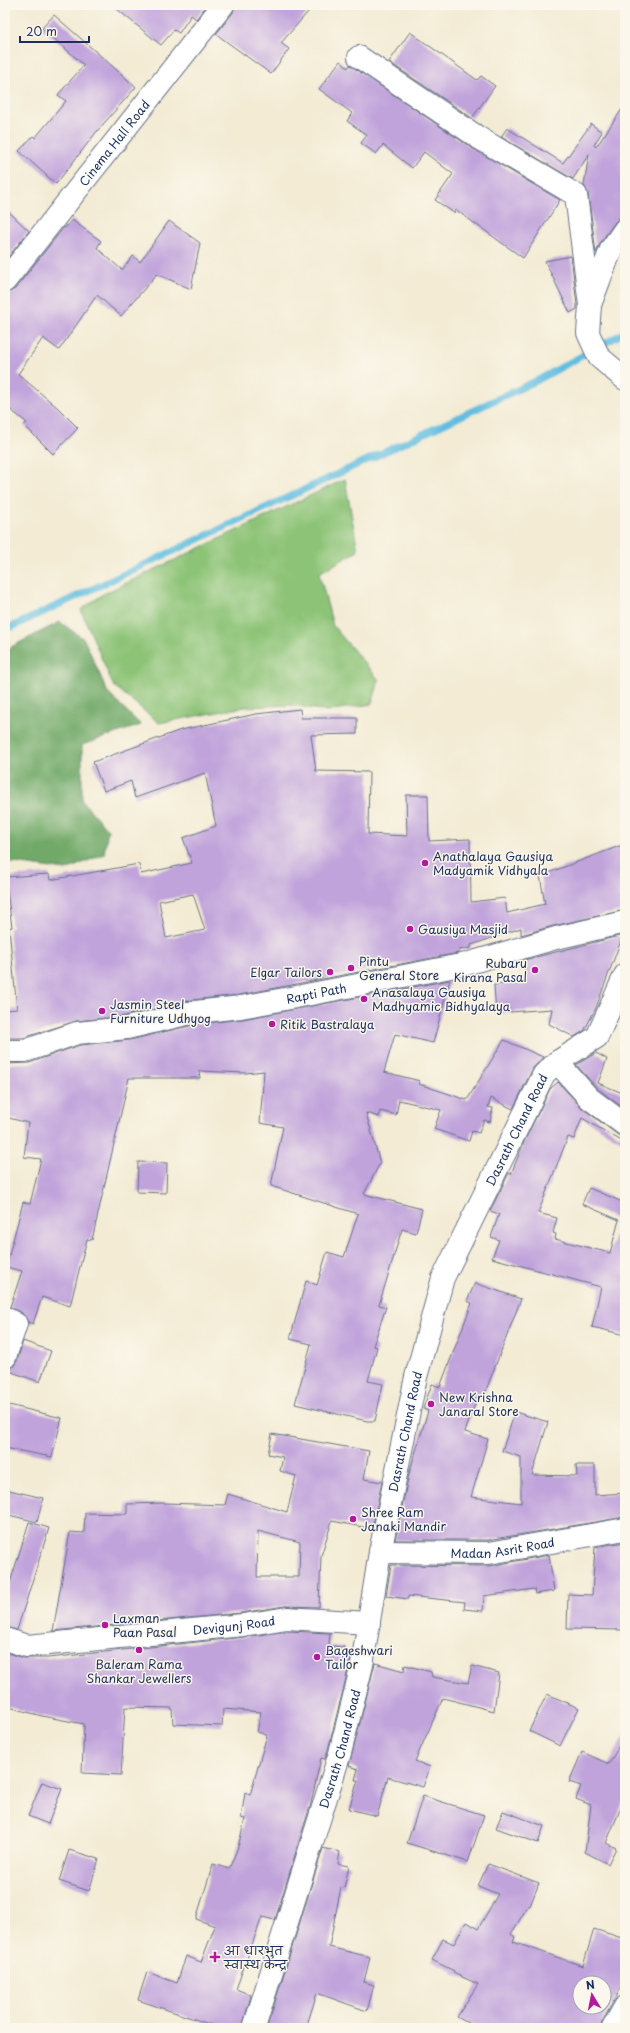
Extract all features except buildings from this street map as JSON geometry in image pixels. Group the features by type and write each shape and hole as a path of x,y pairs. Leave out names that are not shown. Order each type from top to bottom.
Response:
{"street":[{"name":"Cinema Hall Road","path":"5,281 223,5"},
{"path":"358,57 479,138 576,195 590,305 588,333 599,357 625,379"},
{"path":"590,305 611,249 625,229"},
{"name":"Rapti Path","path":"5,1051 25,1051 77,1033 127,1028 195,1012 242,1007 466,964 556,938 625,922"},
{"name":"Dasrath Chand Road","path":"254,2028 340,1753 362,1665 380,1552 416,1377 443,1278 544,1074 557,1062 597,1037 625,975"},
{"path":"557,1062 589,1098 625,1125"},
{"path":"5,1318 16,1324 5,1357"},
{"name":"Madan Asrit Road","path":"380,1552 489,1553 625,1529"},
{"name":"Devigunj Road","path":"5,1639 27,1646 243,1625 287,1618 369,1623"},
{"path":"613,2028 625,2007"}],"green space":[{"path":"345,479 358,551 319,573 333,626 379,680 372,704 327,711 290,705 245,707 159,723 113,685 81,610 103,594"},
{"path":"60,622 84,639 108,693 141,725 82,745 82,801 108,830 104,854 66,870 7,862 5,868 5,650"}],"waterway":[{"path":"5,630 538,380 625,332"}],"place":[{"name":"Anathalaya Gausiya Madyamik Vidhyala","path":"425,863"},
{"name":"Gausiya Masjid","path":"410,929"},
{"name":"Pintu General Store","path":"351,968"},
{"name":"Rubaru Kirana Pasal","path":"535,970"},
{"name":"Elgar Tailors","path":"330,972"},
{"name":"Anasalaya Gausiya Madhyamic Bidhyalaya","path":"364,999"},
{"name":"Jasmin Steel Furniture Udhyog","path":"102,1011"},
{"name":"Ritik Bastralaya","path":"272,1024"},
{"name":"New Krishna Janaral Store","path":"431,1404"},
{"name":"Shree Ram Janaki Mandir","path":"353,1519"},
{"name":"Laxman Paan Pasal","path":"105,1625"},
{"name":"Baleram Rama Shankar Jewellers","path":"139,1650"},
{"name":"Bageshwari Tailor","path":"317,1657"},
{"name":"आ धारभुत स्वास्थ केन्द्र","path":"215,1957"}]}
